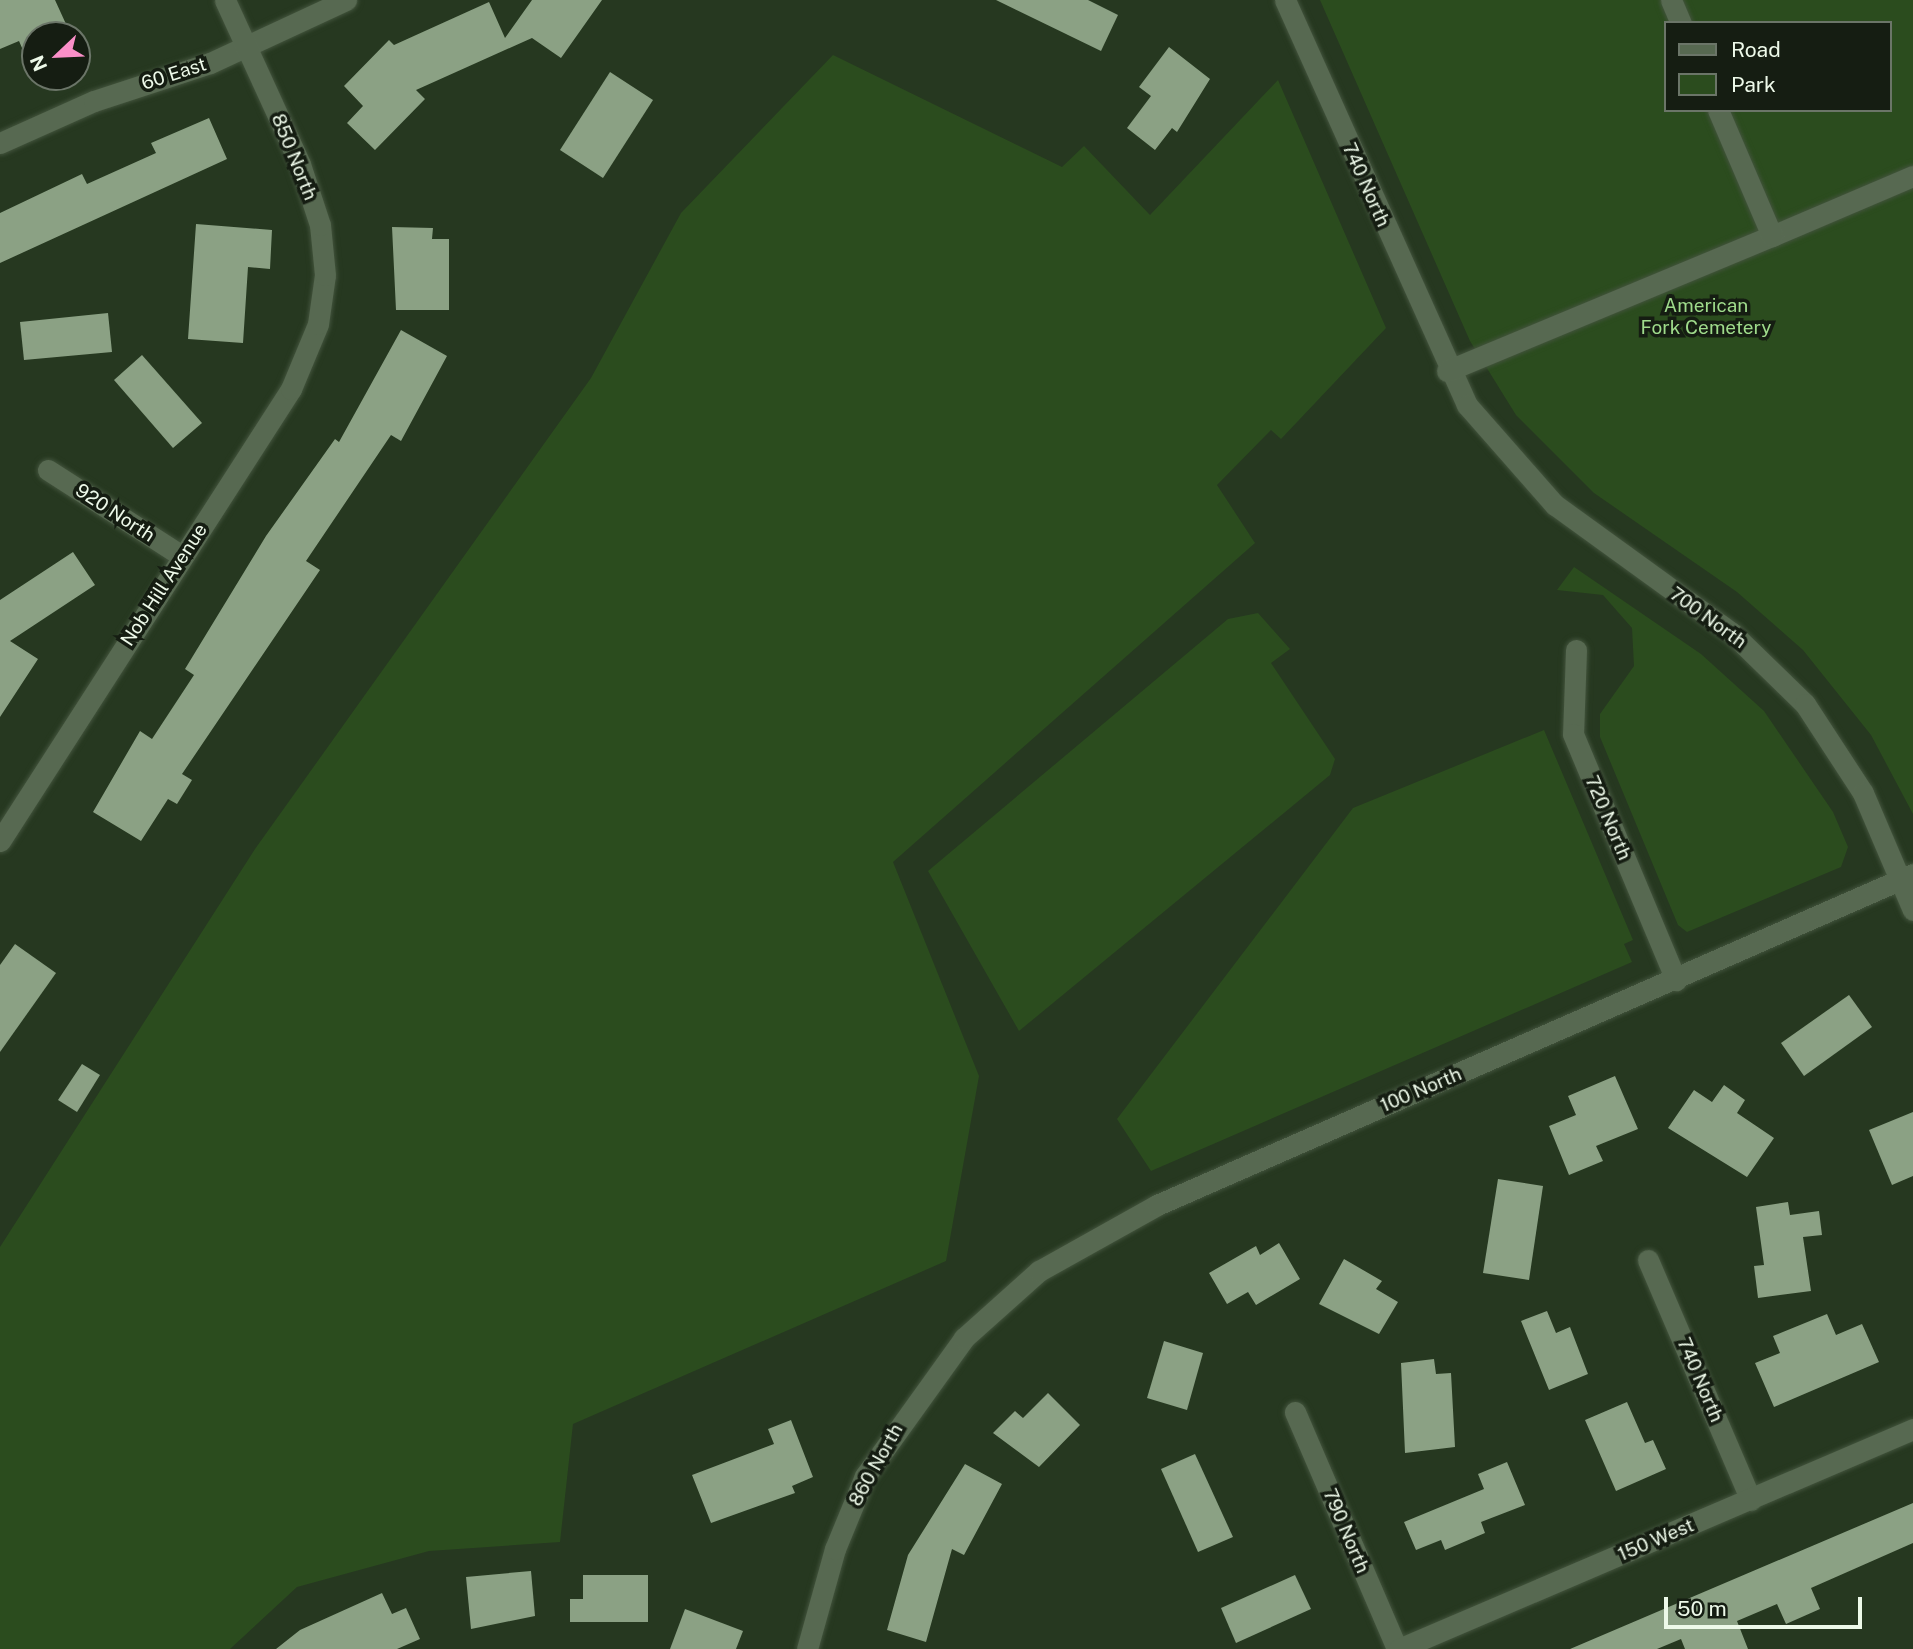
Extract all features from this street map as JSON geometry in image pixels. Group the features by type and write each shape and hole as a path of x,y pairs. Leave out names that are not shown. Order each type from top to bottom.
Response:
{"street":[{"name":"850 North","path":"225,0 320,225 325,275 318,324"},
{"name":"60 East","path":"0,142 246,46 346,0"},
{"name":"740 North","path":"1285,0 1447,371"},
{"path":"1671,0 1680,21"},
{"path":"1719,112 1772,236"},
{"path":"1447,371 1913,176"},
{"name":"Nob Hill Avenue","path":"0,841 291,390 318,324"},
{"name":"700 North","path":"1447,371 1493,442 1547,498 1732,633 1787,684 1844,758 1907,877 1913,910"},
{"name":"920 North","path":"48,470 182,556"},
{"name":"720 North","path":"1576,650 1573,734 1676,980"},
{"name":"100 North","path":"964,1338 1039,1271 1157,1205 1907,877"},
{"name":"740 North","path":"1648,1260 1751,1500"},
{"name":"860 North","path":"807,1649 835,1549 865,1476 964,1338"},
{"name":"790 North","path":"1295,1412 1398,1649"},
{"name":"150 West","path":"1398,1649 1913,1429"}],"green space":[{"name":"American Fork Cemetery","path":"1320,0 1913,0 1913,814 1871,735 1803,650 1737,592 1594,493 1516,415 1470,341"},
{"path":"833,55 1062,167 1084,146 1150,215 1278,80 1386,328 1281,439 1271,430 1217,485 1255,543 893,862 979,1076 946,1261 573,1424 560,1542 429,1551 297,1587 230,1649 0,1649 0,1247 255,849 591,378 681,213"},
{"path":"1574,567 1701,654 1764,711 1833,812 1848,847 1841,867 1687,932 1678,925 1600,737 1600,714 1634,666 1632,628 1603,595 1557,590"},
{"path":"1258,613 1290,649 1271,663 1335,759 1330,775 1019,1031 928,871 1228,619"},
{"path":"1544,730 1633,940 1624,944 1632,962 1151,1171 1117,1119 1353,808"}],"building":[{"path":"0,0 55,0 65,21 21,21 21,46 19,41 0,49"},
{"path":"532,0 602,0 561,58 532,38 416,90 425,99 375,150 347,123 363,106 344,86 389,40 394,45 489,2 505,38"},
{"path":"996,0 1088,0 1118,15 1101,51"},
{"path":"1169,47 1210,79 1177,132 1172,128 1155,150 1127,128 1151,96 1139,87"},
{"path":"610,72 653,100 603,178 560,150"},
{"path":"209,118 227,159 0,263 0,213 82,174 87,184 156,153 151,143"},
{"path":"196,224 272,230 270,269 248,267 243,343 188,339"},
{"path":"392,227 433,228 432,239 449,239 449,310 396,310"},
{"path":"108,313 112,352 24,360 20,322"},
{"path":"401,330 447,356 401,441 391,435 306,561 320,570 182,774 192,780 177,804 168,799 141,841 93,812 140,731 152,739 194,675 185,669 266,536 335,439 339,442"},
{"path":"142,355 202,423 173,448 114,380"},
{"path":"73,552 95,585 10,641 38,659 0,717 0,600"},
{"path":"15,944 56,973 0,1052 0,965"},
{"path":"1849,995 1872,1027 1804,1076 1781,1043"},
{"path":"82,1064 100,1075 77,1112 58,1100"},
{"path":"1615,1076 1638,1129 1596,1146 1603,1161 1569,1175 1549,1126 1576,1115 1568,1096"},
{"path":"1724,1085 1745,1100 1737,1113 1774,1138 1747,1177 1668,1128 1694,1090 1712,1102"},
{"path":"1913,1112 1913,1176 1892,1185 1869,1130"},
{"path":"1498,1179 1543,1186 1529,1280 1483,1273"},
{"path":"1788,1202 1790,1215 1819,1211 1822,1235 1803,1237 1811,1291 1758,1298 1754,1266 1764,1265 1756,1207"},
{"path":"1279,1243 1300,1279 1256,1305 1248,1292 1227,1304 1209,1273 1256,1246 1260,1255"},
{"path":"1344,1259 1382,1281 1376,1289 1398,1302 1379,1334 1319,1304"},
{"path":"1547,1311 1556,1333 1570,1327 1588,1374 1549,1390 1521,1321"},
{"path":"1827,1314 1836,1335 1862,1324 1879,1362 1774,1407 1755,1363 1780,1353 1773,1336"},
{"path":"1164,1341 1203,1353 1187,1410 1147,1398"},
{"path":"1434,1359 1436,1374 1451,1373 1455,1447 1405,1453 1401,1363"},
{"path":"1048,1393 1080,1425 1039,1467 993,1433 1015,1411 1023,1418"},
{"path":"1627,1402 1645,1443 1653,1440 1666,1469 1616,1491 1585,1420"},
{"path":"791,1420 813,1477 792,1486 795,1493 711,1523 692,1475 774,1444 768,1429"},
{"path":"1195,1454 1233,1537 1198,1552 1161,1469"},
{"path":"1507,1462 1525,1505 1481,1522 1485,1533 1445,1550 1441,1540 1416,1550 1404,1522 1484,1489 1478,1474"},
{"path":"965,1464 1002,1484 964,1555 952,1549 926,1642 887,1630 908,1555"},
{"path":"1913,1503 1913,1543 1811,1588 1820,1609 1786,1624 1777,1604 1737,1621 1748,1649 1685,1649 1681,1639 1657,1649 1570,1649"},
{"path":"531,1571 535,1616 471,1629 466,1577"},
{"path":"583,1575 648,1575 648,1622 570,1622 570,1599 583,1599"},
{"path":"1295,1575 1311,1609 1236,1643 1221,1608"},
{"path":"382,1593 392,1614 406,1608 420,1639 397,1649 276,1649 300,1630"},
{"path":"685,1609 743,1631 736,1649 670,1649"}]}
